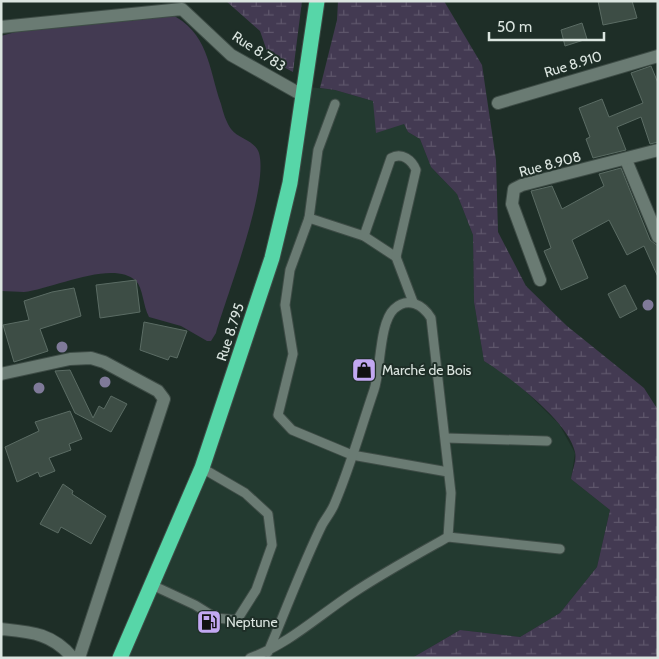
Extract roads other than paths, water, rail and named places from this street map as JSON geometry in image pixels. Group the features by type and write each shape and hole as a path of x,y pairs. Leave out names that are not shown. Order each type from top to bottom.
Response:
{"highway":[{"name":"Rue 8.795","path":"120,658 202,468 272,258 290,183 317,1"}],"street":[{"name":"Rue 8.783","path":"1,27 182,9 231,55 302,95"},
{"name":"Rue 8.910","path":"498,103 658,56"},
{"name":"Rue 8.908","path":"540,280 512,204 514,189 522,185 626,160 658,150"},
{"path":"626,160 658,237"},
{"path":"1,374 70,359 90,358 104,362 158,391 164,399 79,658"},
{"path":"1,629 39,633 64,647 73,658"}],"lane":[{"path":"334,104 318,150 309,218 290,270 285,305 293,354 278,415 292,430 352,455 448,472"},
{"path":"364,236 391,158 395,156 406,158 413,162 416,170 396,257 413,302"},
{"path":"309,218 364,236 396,257"},
{"path":"268,652 322,526 334,505 352,455 376,384 386,324 393,310 400,305 413,302 425,308 431,318 451,493 448,537"},
{"path":"446,438 547,441"},
{"path":"152,585 216,618 237,620 256,590 272,545 268,514 245,492 202,468"},
{"path":"250,658 268,652 316,622 352,594 448,537 560,549"}],"place":[{"name":"Marché de Bois","path":"364,370"},
{"name":"Neptune","path":"209,622"}]}
